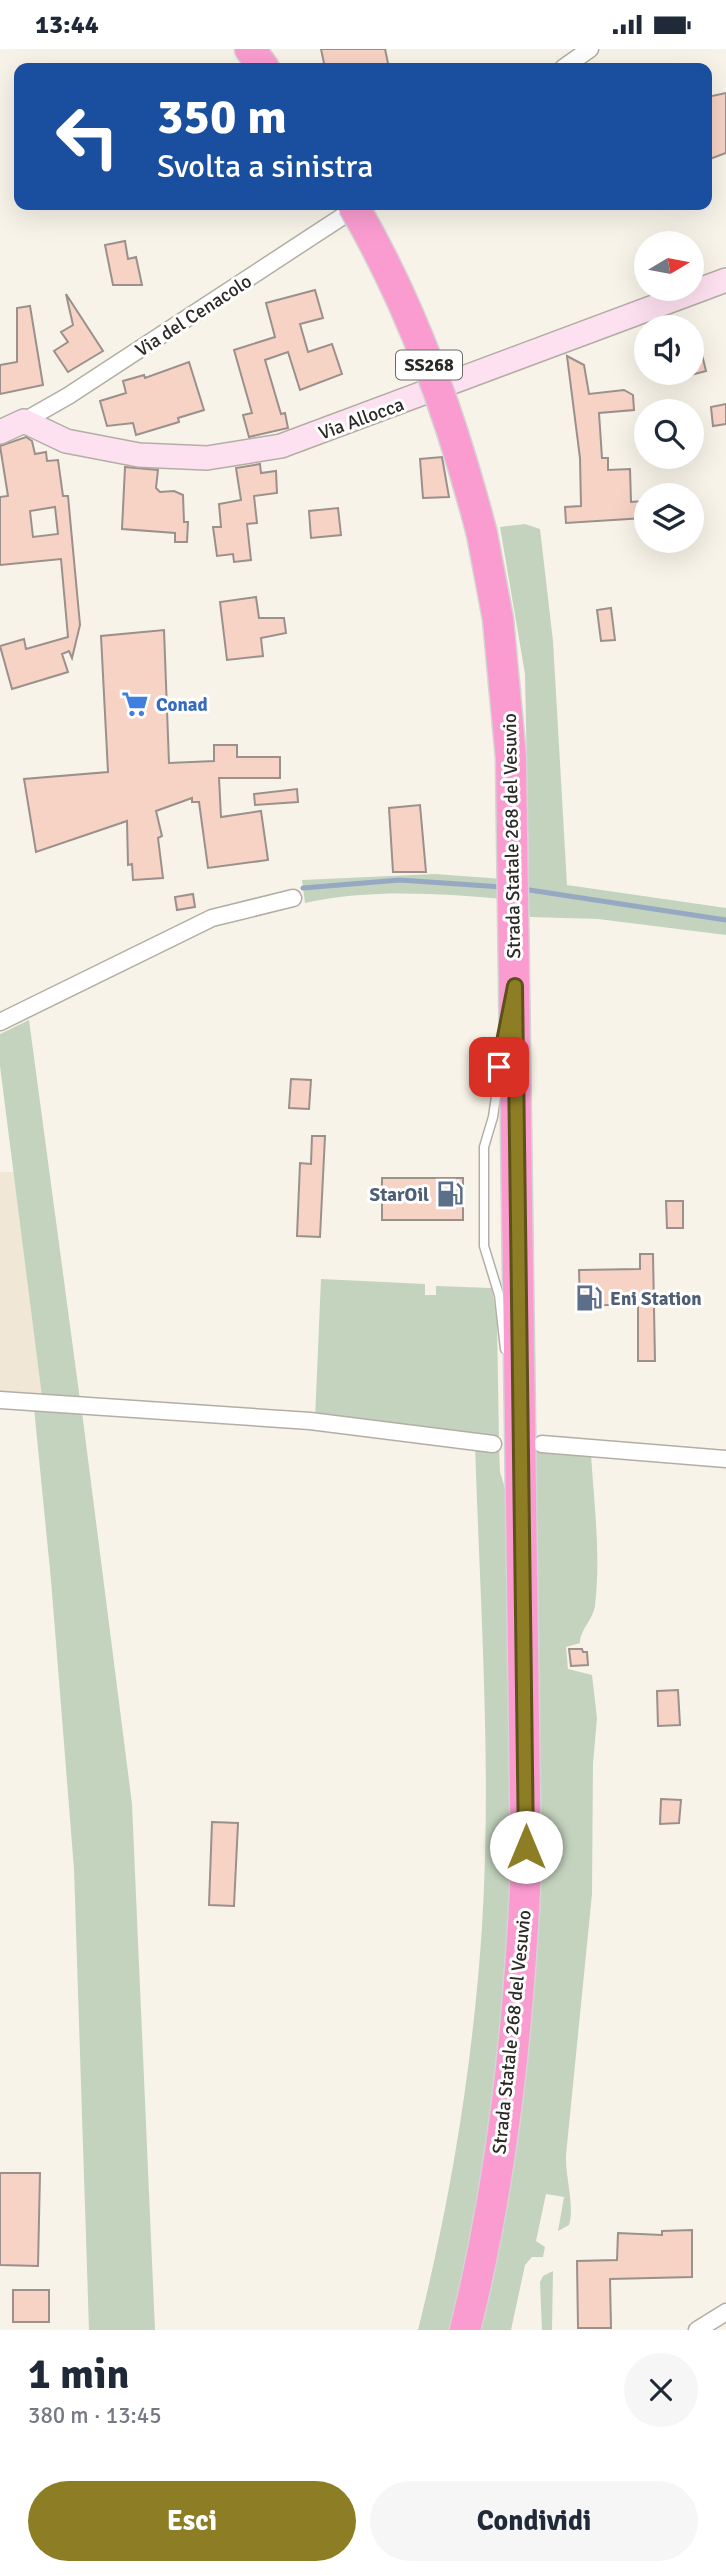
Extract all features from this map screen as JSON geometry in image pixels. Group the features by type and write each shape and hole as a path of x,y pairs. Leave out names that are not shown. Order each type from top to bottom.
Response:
{"highway":[{"name":"Strada Statale 268 del Vesuvio","path":"356,210 392,277 453,429 482,534 507,689 514,919 527,1796 522,1956 508,2095 496,2176 465,2330"}],"street":[{"path":"570,63 590,49"},
{"name":"Via del Cenacolo","path":"24,421 68,396 352,210"},
{"name":"Via Allocca","path":"24,421 65,441 139,455 207,458 282,446 726,280"},
{"path":"0,432 24,421"},
{"path":"0,1023 212,918 293,898"},
{"path":"0,1400 310,1421 493,1444"},
{"path":"542,1444 726,1459"},
{"path":"697,2330 726,2312"}],"lane":[{"path":"505,1353 499,1294 484,1246 484,1147 493,1117 515,986"},
{"path":"509,1395 522,1468"}],"shaded area":[{"path":"0,1172 14,1172 42,1397 0,1393"}],"green space":[{"path":"525,524 540,529 553,641 567,885 726,908 726,935 598,919 530,917 528,901 388,894 305,903 302,880 435,874 529,881 525,674 500,527"},
{"path":"29,1020 80,1400 42,1397 0,1066 0,1034"},
{"path":"321,1279 425,1284 425,1295 436,1295 436,1286 492,1288 497,1322 499,1441 315,1419"},
{"path":"34,1408 82,1412 132,1804 155,2330 89,2330 74,1869"},
{"path":"475,1444 499,1447 500,1472 508,1498 515,1808 511,1964 493,2122 450,2330 418,2330 441,2230 459,2130 473,2029 482,1927 486,1807"},
{"path":"536,1449 591,1454 596,1529 597,1586 594,1611 582,1633 580,1643 566,1647 568,1669 592,1675 597,1718 593,1763 592,1894 566,2155 571,2218 569,2225 558,2231 564,2197 546,2194 536,2241 545,2247 543,2257 532,2257 525,2265 511,2330 477,2330 540,1853"},
{"path":"553,2271 552,2330 542,2330 540,2282 543,2276"}],"building":[{"path":"321,49 385,49 388,63 324,63"},
{"path":"726,93 726,153 712,158 712,96"},
{"path":"125,241 128,259 136,257 142,285 113,285 105,245"},
{"path":"315,290 323,318 300,324 308,352 332,344 342,374 300,390 288,352 265,360 281,414 285,413 288,428 249,437 243,415 252,413 234,350 275,337 266,303"},
{"path":"66,294 103,351 68,372 54,351 68,342 61,332 73,325"},
{"path":"30,306 43,385 0,394 0,365 17,362 17,308"},
{"path":"567,356 584,365 589,394 624,390 633,395 634,410 599,413 602,458 608,458 608,470 630,469 634,519 566,523 565,507 581,506 580,458"},
{"path":"189,362 204,410 178,418 179,422 136,435 133,423 107,426 100,401 126,393 123,381 144,375 145,378"},
{"path":"726,404 726,424 713,426 711,407"},
{"path":"26,437 32,441 35,454 46,452 47,461 58,460 63,496 68,496 80,625 72,658 69,651 62,654 68,672 12,689 0,646 24,639 26,649 68,637 61,559 0,565 0,497 8,496 0,446","holes":["55,507 58,534 33,537 30,511"]},
{"path":"442,457 449,497 423,498 420,459"},
{"path":"260,464 261,473 276,471 277,493 254,496 257,523 247,524 251,560 234,562 233,554 217,556 213,527 221,527 219,504 241,500 236,468"},
{"path":"125,467 158,470 156,488 160,492 174,491 183,495 184,522 188,522 187,542 175,542 175,533 122,529"},
{"path":"338,508 341,535 311,538 309,511"},
{"path":"256,597 259,618 284,618 286,633 261,638 263,656 227,660 220,602"},
{"path":"611,608 615,640 601,641 597,610"},
{"name":"Conad","path":"164,630 169,763 214,761 214,745 237,745 237,757 280,757 280,778 219,778 221,817 261,811 268,860 208,868 199,802 192,802 192,798 156,811 162,836 158,838 163,878 133,880 132,864 128,865 127,821 36,852 24,779 108,772 101,636"},
{"path":"297,789 298,802 255,805 254,794"},
{"path":"420,805 426,872 393,872 389,808"},
{"path":"193,894 195,907 177,910 175,897"},
{"path":"291,1079 311,1080 309,1109 289,1108"},
{"path":"312,1136 325,1136 320,1237 297,1236 300,1163 311,1164"},
{"path":"382,1178 463,1178 463,1220 382,1220"},
{"path":"666,1201 683,1201 683,1228 667,1228"},
{"path":"640,1254 653,1254 655,1361 638,1361 638,1304 580,1306 579,1270 640,1269"},
{"path":"569,1649 582,1649 587,1652 588,1665 571,1666"},
{"path":"678,1690 680,1725 658,1726 657,1691"},
{"path":"661,1799 681,1800 679,1823 660,1824"},
{"path":"212,1822 238,1823 234,1906 209,1905"},
{"path":"0,2173 40,2173 38,2266 0,2265"},
{"path":"692,2230 692,2277 610,2279 611,2328 578,2328 577,2261 617,2260 618,2233 662,2235 662,2231"},
{"path":"13,2290 49,2290 49,2322 13,2322"}],"waterway":[{"path":"303,888 400,880 502,887"},
{"path":"523,889 726,920"}],"place":[{"name":"Conad","path":"135,704"},
{"name":"StarOil","path":"450,1194"},
{"name":"Eni Station","path":"589,1298"}],"route":[{"path":"499,1067 515,986 526,1847"}]}
